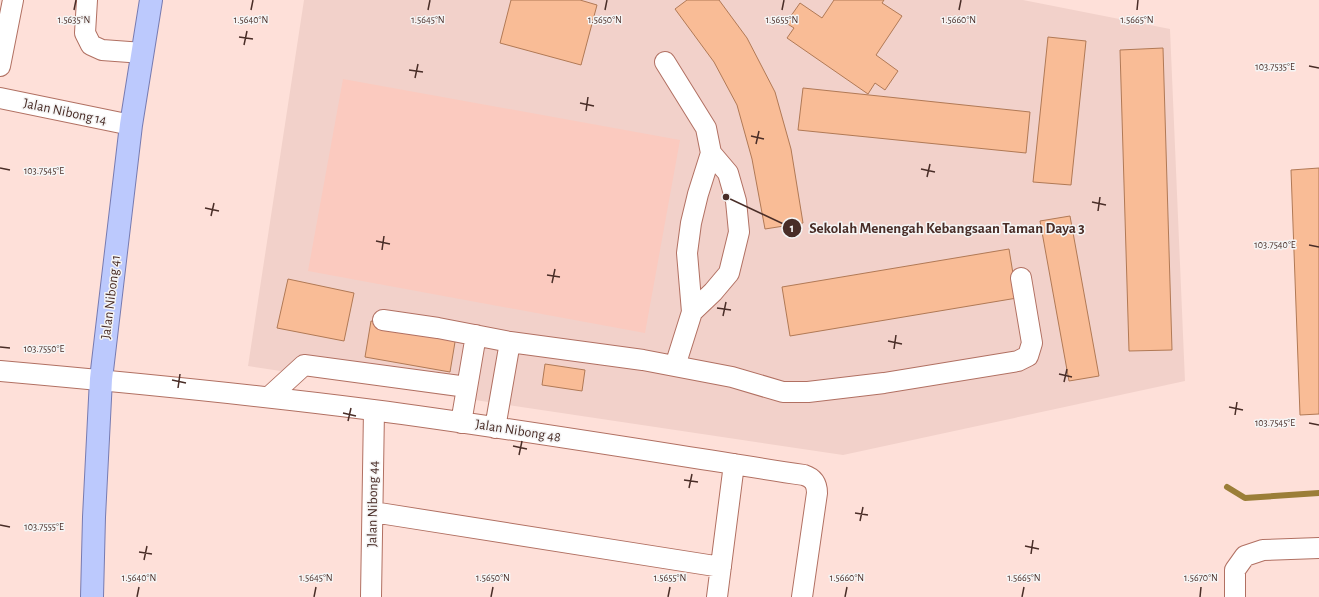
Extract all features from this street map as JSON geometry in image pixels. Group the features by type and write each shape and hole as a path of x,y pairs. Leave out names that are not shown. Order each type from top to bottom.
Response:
{"main road":[{"name":"Jalan Nibong 41","path":"92,597 94,517 101,379 131,125 152,0"}],"street":[{"path":"0,66 4,30 13,0"},
{"path":"87,0 85,33 91,45 102,50 143,53"},
{"path":"665,62 706,128 711,153 698,194 691,223 687,253 692,312 675,366"},
{"name":"Jalan Nibong 14","path":"0,98 131,125"},
{"path":"692,312 713,292 729,273 739,232 736,201 728,173 711,153"},
{"path":"383,320 438,328 510,342 642,360 732,377 783,392 808,392 884,383 1018,361 1028,356 1032,343 1021,278"},
{"path":"461,422 476,335"},
{"path":"495,428 510,342"},
{"path":"269,397 304,365 467,387"},
{"name":"Jalan Nibong 48","path":"0,371 101,379 374,410 804,475 810,477 817,487 817,493 802,597"},
{"name":"Jalan Nibong 44","path":"371,597 374,410"},
{"path":"717,597 734,464"},
{"path":"373,512 721,566"},
{"path":"1235,597 1235,570 1245,556 1263,550 1319,548"}],"shaded area":[{"path":"304,0 1023,0 1170,29 1185,381 843,455 248,366"},
{"path":"343,79 680,140 645,333 308,271"}],"building":[{"path":"511,0 580,0 597,5 581,65 500,43"},
{"path":"687,0 719,0 747,38 775,92 791,149 803,223 765,229 752,159 737,105 714,62 675,9"},
{"path":"834,0 884,0 882,3 902,16 876,55 898,71 885,90 875,83 868,94 787,38 794,28 786,23 800,3 822,18"},
{"path":"1048,37 1086,41 1071,185 1033,182"},
{"path":"1163,48 1172,350 1129,351 1120,50"},
{"path":"803,88 1030,112 1026,153 798,130"},
{"path":"1319,168 1319,414 1300,415 1291,170"},
{"path":"1070,216 1099,376 1069,381 1040,221"},
{"path":"1009,249 1017,298 790,336 782,287"},
{"path":"288,279 354,293 344,341 277,328"},
{"path":"371,321 456,336 450,372 365,357"},
{"path":"545,364 585,370 582,391 542,385"}],"waterway":[{"path":"1227,487 1245,498 1319,493"}],"place":[{"name":"Sekolah Menengah Kebangsaan Taman Daya 3","path":"726,197"}]}
